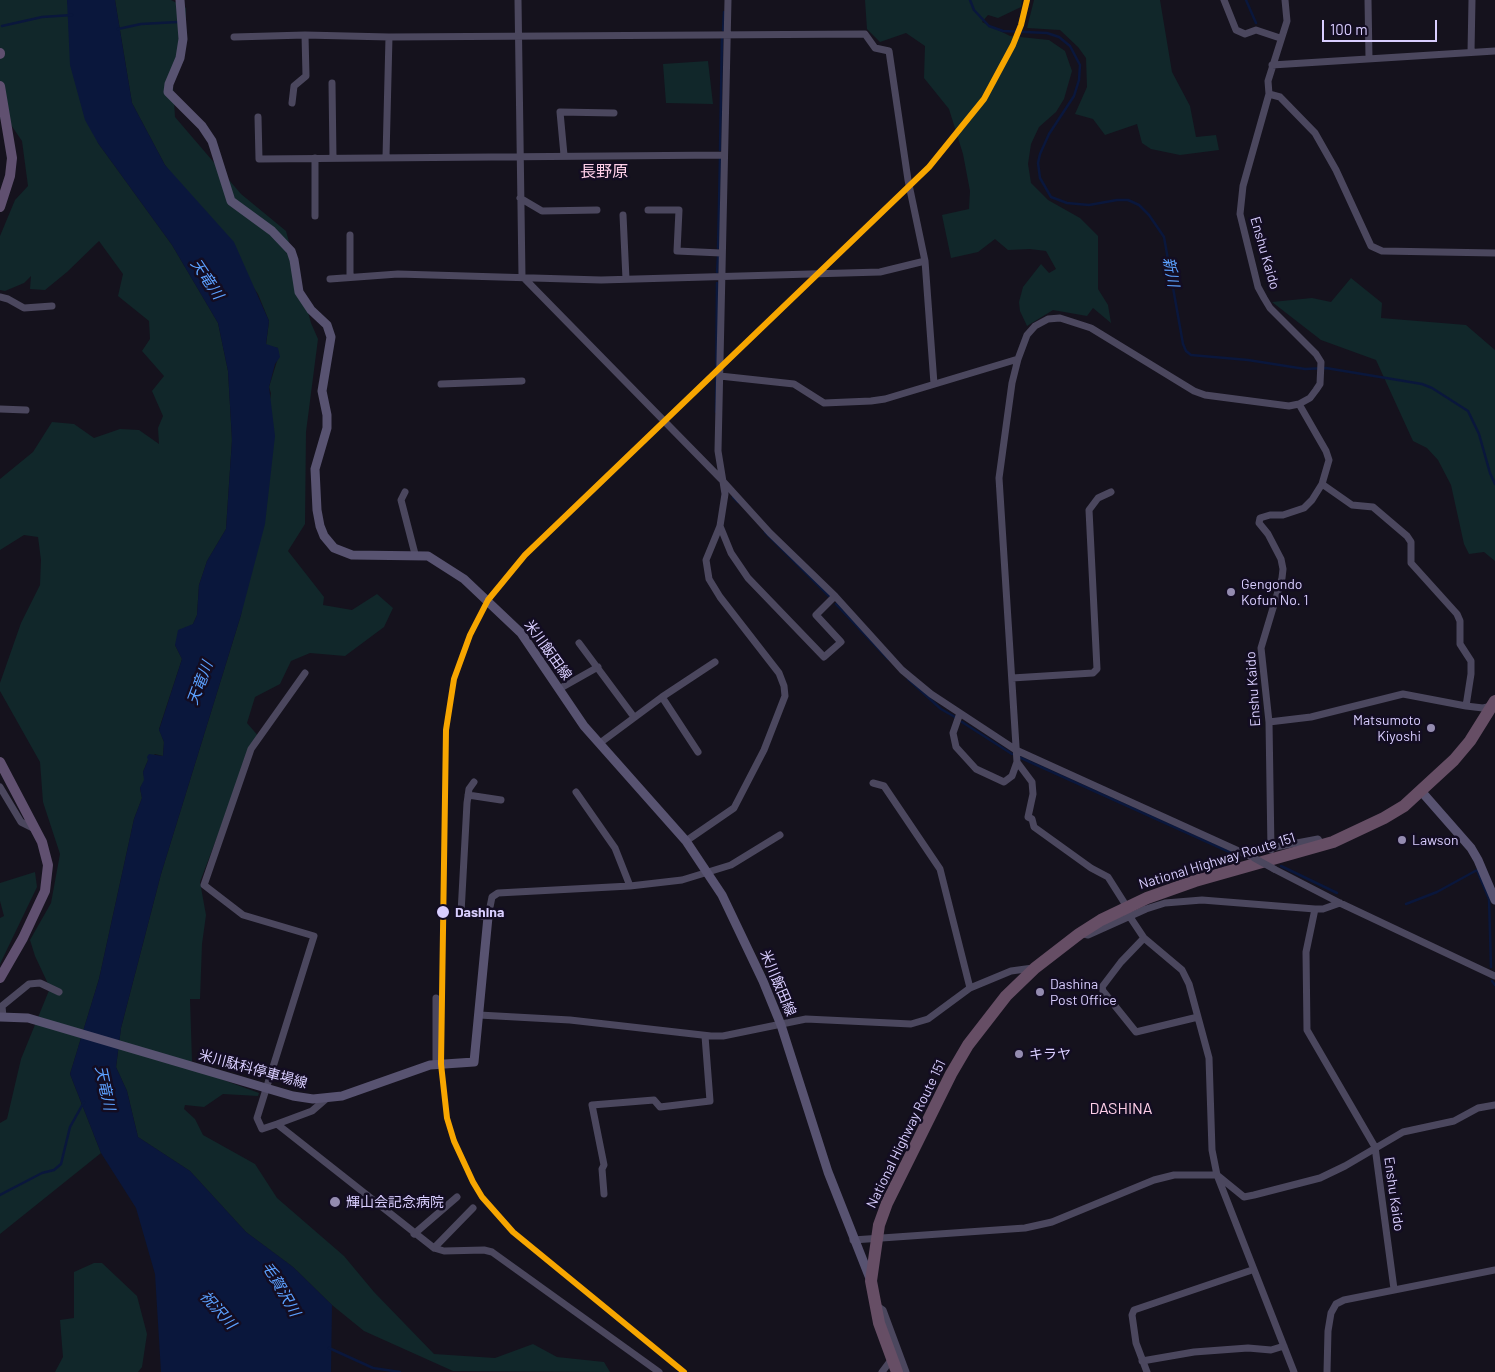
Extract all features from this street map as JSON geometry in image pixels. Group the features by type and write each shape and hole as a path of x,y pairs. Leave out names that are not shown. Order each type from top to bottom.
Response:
{"highway":[{"name":"National Highway Route 151","path":"897,1372 891,1360 874,1304 871,1281 875,1237 887,1203 950,1074 987,1020 1035,968 1079,934 1195,881 1344,838 1384,818 1421,791 1444,770 1470,741 1494,704"}],"main road":[{"name":"米川飯田線","path":"180,0 182,48 178,67 168,84 168,92 202,126 212,141 231,201 272,231 291,251 299,292 311,310 327,326 331,337 322,391 327,415 327,428 315,469 320,526 330,544 341,553 352,555 415,554 428,556 442,563 488,600 532,647 580,721 686,841 708,873 737,924 781,1025 828,1172 853,1240 871,1281"},
{"path":"0,86 4,137 12,158 10,176 0,207"},
{"path":"0,762 46,852 47,877 45,891 23,938 0,978"},
{"path":"1421,791 1471,848 1495,900"},
{"name":"米川駄科停車場線","path":"1,1017 28,1018 292,1096 313,1099 342,1096 436,1064 474,1062 488,917"}],"street":[{"path":"518,0 522,276 721,479 770,533 835,596 902,670 960,713 1016,750 1254,858 1340,903 1495,976"},
{"path":"686,841 734,808 764,750 785,696 784,686 779,673 720,597 709,579 706,560 720,526 725,494 721,479 718,451 728,0"},
{"path":"1224,0 1236,30 1245,34 1256,30 1280,38"},
{"name":"Enshu Kaido","path":"1271,850 1269,722 1262,648 1283,569 1281,559 1260,523 1260,518 1270,515 1282,515 1304,508 1322,484 1329,460 1326,451 1299,404 1310,398 1320,384 1320,362 1316,354 1270,308 1258,288 1240,214 1243,186 1269,94 1268,81 1286,21 1285,0"},
{"path":"1368,0 1370,58"},
{"path":"1471,52 1472,0"},
{"path":"234,37 305,34 389,37 865,34 875,48 889,51 908,180 925,261 934,384"},
{"path":"292,103 294,86 306,76 305,34"},
{"path":"386,157 389,37"},
{"path":"1272,65 1495,51"},
{"path":"332,83 333,158"},
{"path":"1269,94 1280,97 1315,133 1336,170 1371,246 1382,251 1495,254"},
{"path":"564,155 560,112 614,113"},
{"path":"258,117 259,159 724,155"},
{"path":"315,158 315,216"},
{"path":"520,198 542,211 597,210"},
{"path":"648,210 680,210 678,251 721,253"},
{"path":"623,214 626,279"},
{"path":"350,235 350,278"},
{"path":"330,279 398,274 626,279 721,277 880,272 925,261"},
{"path":"0,297 8,299 24,308 52,306"},
{"path":"960,713 953,733 956,747 976,769 1004,782 1012,776 1017,762 999,478 1012,383 1027,335 1035,326 1048,319 1060,318 1091,328 1194,391 1205,395 1279,405 1299,404"},
{"path":"720,376 794,384 824,402 884,399 1018,359"},
{"path":"441,384 522,381"},
{"path":"0,409 26,410"},
{"path":"1322,484 1352,505 1373,508 1407,536 1410,542 1411,563 1457,614 1460,621 1460,644 1471,661 1466,706"},
{"path":"405,492 401,500 415,554"},
{"path":"1012,678 1093,673 1097,669 1089,510 1098,498 1112,492"},
{"path":"720,526 731,553 748,578 824,657 841,642 816,615 835,596"},
{"path":"578,643 634,717"},
{"path":"600,743 662,697 716,662"},
{"path":"559,688 598,667"},
{"path":"305,673 251,749 204,885 243,915 314,936 257,1118 262,1129 312,1111 327,1098"},
{"path":"1269,722 1310,717 1403,694 1483,708 1494,704"},
{"path":"662,697 698,752"},
{"path":"1017,762 1032,782 1033,794 1028,817 1032,819 1034,827 1091,868 1108,877 1126,911 1144,938 1182,970 1189,984 1209,1058 1212,1150 1217,1175 1252,1270 1294,1372"},
{"path":"474,782 469,788 468,795 460,913 488,917 492,897 498,893 630,886 682,880 708,873 740,860 780,835"},
{"path":"873,783 884,786 940,869 970,988"},
{"path":"0,787 21,822 33,828"},
{"path":"576,792 615,848 630,886"},
{"path":"468,795 501,800"},
{"path":"1243,853 1271,850 1318,839 1322,845"},
{"path":"1126,911 1165,902 1184,900 1315,909 1323,909 1340,903"},
{"name":"Enshu Kaido","path":"1315,909 1306,952 1307,1030 1375,1147 1394,1289"},
{"path":"1144,938 1121,962 1102,986 1103,991 1136,1032 1198,1017"},
{"path":"479,1015 570,1020 706,1036 723,1036 806,1019 911,1024 928,1019 970,988 1011,971 1035,968"},
{"path":"1,1017 2,1006 28,984 40,983 59,992"},
{"path":"436,998 436,1064"},
{"path":"604,1194 602,1169 604,1164 592,1105 654,1100 660,1107 710,1100 706,1036"},
{"path":"853,1240 1026,1228 1052,1222 1154,1180 1174,1175 1217,1175 1244,1197 1254,1195 1320,1178 1345,1166 1403,1132 1454,1121 1478,1108 1495,1105"},
{"path":"277,1124 434,1248 444,1251 492,1252 659,1372"},
{"path":"414,1234 457,1197"},
{"path":"434,1248 473,1208"},
{"path":"1147,1372 1136,1343 1132,1314 1134,1310 1252,1270"},
{"path":"1326,1372 1328,1332 1331,1313 1336,1304 1344,1300 1394,1289 1495,1270"},
{"path":"874,1304 883,1310 906,1372"},
{"path":"1142,1361 1194,1352 1248,1348 1271,1350 1284,1346"},
{"path":"882,1372 891,1360"}],"green space":[{"path":"0,0 67,0 98,143 172,245 218,323 228,371 232,440 226,529 207,561 199,585 197,615 193,624 175,645 182,659 159,729 164,742 163,756 155,754 148,760 143,772 145,780 140,788 142,798 134,819 99,979 70,1074 101,1153 0,1234 0,1123 7,1119 21,1059 50,988 35,956 30,940 51,903 60,854 43,802 40,762 0,691 0,683 21,623 40,585 41,560 38,537 24,535 0,550 0,479 33,452 52,422 74,424 94,438 120,429 139,430 159,444 158,428 163,416 152,391 164,376 142,351 150,339 149,321 118,296 123,274 99,241 45,290 30,289 31,276 24,283 5,291 0,290 0,236 15,200 28,186 22,141 11,125 0,119"},
{"path":"115,0 171,0 186,8 186,42 172,70 175,117 241,194 286,231 311,323 318,339 306,432 305,524 288,551 324,597 323,605 352,610 377,594 393,608 384,627 345,656 310,653 291,661 280,684 255,697 247,723 260,738 250,750 200,882 206,915 202,944 200,999 190,999 192,1061 188,1067 259,1093 258,1096 223,1094 204,1107 185,1105 184,1109 195,1119 203,1135 255,1164 277,1198 344,1256 374,1292 434,1354 495,1358 533,1344 557,1357 604,1362 610,1372 453,1371 364,1331 332,1305 293,1267 246,1232 190,1171 138,1137 127,1091 116,1067 121,1028 161,874 241,615 271,393 269,387 278,358 278,348 266,345 269,321 258,294 165,165 132,103"},
{"path":"865,0 1022,0 1021,7 998,18 988,15 982,22 1010,36 1049,40 1065,51 1072,71 1064,99 1056,112 1039,127 1031,144 1028,164 1031,183 1048,200 1080,218 1098,236 1098,289 1108,305 1111,323 1093,308 1087,316 1053,310 1027,326 1020,311 1019,302 1023,287 1041,264 1049,273 1056,269 1046,251 1030,249 1008,250 995,239 978,252 951,258 942,215 969,209 970,191 963,154 949,109 924,78 925,46 906,33 880,42 867,29"},
{"path":"1034,0 1160,0 1172,72 1190,106 1196,137 1216,135 1219,150 1180,155 1151,149 1142,143 1137,124 1105,135 1093,119 1075,114 1087,87 1086,58 1078,47 1060,30 1027,28"},
{"path":"708,61 713,104 666,103 663,64"},
{"path":"1351,278 1382,303 1381,318 1466,325 1495,350 1495,561 1484,552 1469,554 1464,544 1451,485 1438,460 1427,448 1413,441 1376,360 1321,340 1272,302 1312,298 1331,302"},
{"path":"35,872 37,887 0,964 0,918 4,916 0,901 0,883"},
{"path":"94,1263 102,1263 137,1296 147,1334 142,1367 138,1372 55,1372 63,1357 60,1320 74,1318 74,1272"}],"water":[{"path":"67,0 115,0 132,103 165,165 234,242 269,321 266,344 278,348 280,357 275,364 269,387 275,436 265,524 241,615 161,874 121,1028 116,1067 127,1091 138,1137 190,1171 246,1232 293,1267 332,1305 331,1372 161,1372 155,1274 136,1208 101,1153 70,1074 99,979 134,819 142,798 140,788 144,780 143,772 148,760 147,757 149,754 163,756 164,742 159,730 182,659 175,645 178,630 193,624 197,615 199,585 207,561 226,529 232,440 228,371 218,323 172,245 98,143 85,120 70,65"}],"waterway":[{"name":"新川","path":"970,0 974,10 989,26 1003,31 1047,33 1059,37 1070,46 1080,65 1079,80 1074,96 1049,134 1040,154 1038,163 1040,178 1051,197 1067,203 1089,205 1128,200 1139,205 1149,215 1164,237 1183,344 1186,351 1191,355 1248,360 1305,369 1326,368 1422,384 1432,388 1468,411 1479,434 1495,484"},
{"path":"1246,0 1256,23"},
{"path":"723,30 724,12"},
{"path":"2,26 42,17 72,15"},
{"path":"118,29 141,24 178,22"},
{"path":"720,150 722,38"},
{"path":"718,248 720,159"},
{"path":"717,272 718,257"},
{"path":"716,412 717,283"},
{"path":"733,497 738,502"},
{"path":"765,532 829,596"},
{"path":"836,604 888,659"},
{"path":"908,679 941,709 955,717"},
{"path":"962,722 1012,754"},
{"path":"1019,757 1234,854"},
{"path":"1244,848 1251,847"},
{"path":"1281,866 1337,893"},
{"path":"1406,904 1437,892 1477,870 1489,899 1491,967"},
{"path":"1492,981 1495,985"},
{"path":"0,1195 42,1173 54,1170 61,1164 70,1127 84,1102"},
{"name":"毛賀沢川","path":"329,1348 373,1368 400,1372"}],"transit line":[{"path":"684,1372 513,1232 482,1197 454,1141 447,1118 441,1064 446,730 454,679 470,635 488,600 525,555 929,167 984,99 1013,45 1021,25 1027,0"}],"place":[{"name":"Gengondo Kofun No. 1","path":"1231,592"},
{"name":"Matsumoto Kiyoshi","path":"1431,728"},
{"name":"Lawson","path":"1402,840"},
{"name":"Dashina","path":"443,912"},
{"name":"Dashina Post Office","path":"1040,992"},
{"name":"キラヤ","path":"1019,1054"},
{"name":"輝山会記念病院","path":"335,1202"}],"district":[{"name":"長野原","path":"604,172"},
{"name":"DASHINA","path":"1121,1109"}],"water label":[{"name":"天竜川","path":"207,279"},
{"name":"天竜川","path":"200,683"},
{"name":"天竜川","path":"105,1088"},
{"name":"祝沢川","path":"218,1310"}]}
